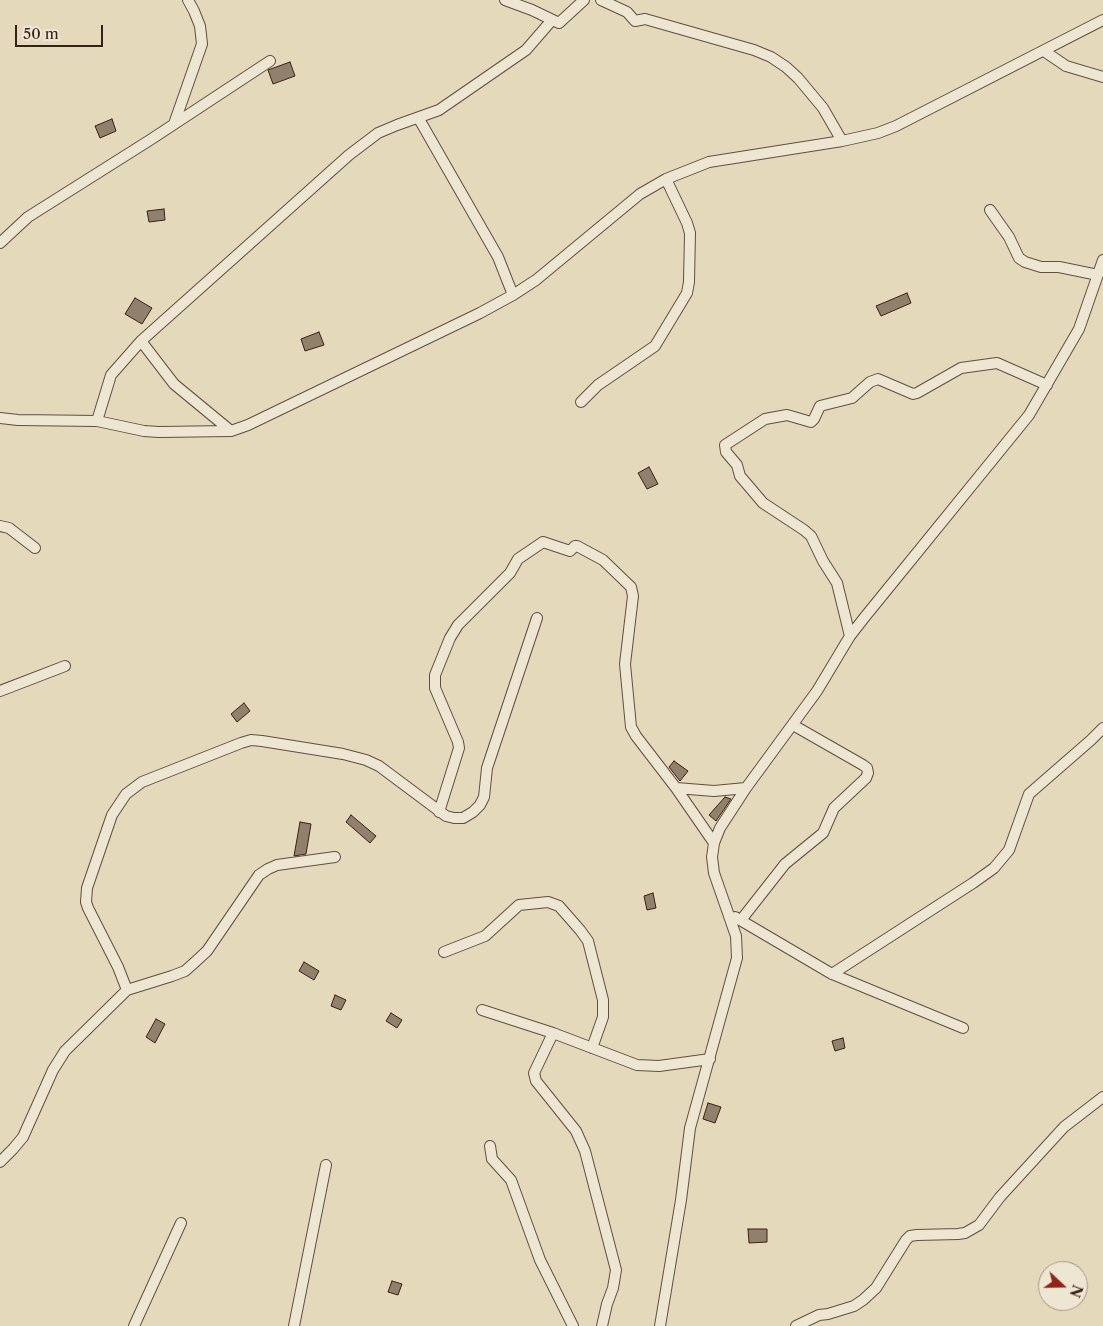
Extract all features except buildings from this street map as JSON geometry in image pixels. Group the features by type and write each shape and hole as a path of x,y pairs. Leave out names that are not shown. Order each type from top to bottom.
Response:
{"street":[{"path":"174,124 202,44 200,26 188,0"},
{"path":"505,0 559,23 584,0"},
{"path":"601,0 627,12 635,21 645,19 754,50 771,57 798,78 823,108 842,141"},
{"path":"97,422 111,376 141,341 363,143 397,125 419,119 439,110 519,55 533,43 552,20"},
{"path":"0,418 97,422 144,432 231,431 248,425 480,313 512,295 536,280 640,194 666,179 709,162 842,141 878,133 896,126 1103,20"},
{"path":"1044,50 1066,66 1103,76"},
{"path":"0,243 28,216 270,61"},
{"path":"419,119 498,256 512,295"},
{"path":"580,402 598,385 655,346 687,293 690,233 666,179"},
{"path":"990,210 1009,237 1019,258 1025,262 1041,267 1059,267 1098,275"},
{"path":"660,1326 681,1200 690,1128 737,958 736,936 714,873 712,858 714,843 720,828 746,788 830,671 850,636 1029,415 1079,329 1103,260"},
{"path":"141,341 174,384 231,431"},
{"path":"850,636 835,578 823,561 810,536 763,503 740,476 737,465 726,452 726,445 765,420 786,415 810,422 814,419 820,406 852,398 870,382 878,379 909,393 917,393 961,368 992,363 1001,364 1047,385"},
{"path":"0,526 9,528 36,548"},
{"path":"439,812 459,748 435,688 435,675 450,638 458,625 510,573 518,559 543,542 570,551 574,546 577,546 603,560 631,588 633,596 625,664 630,722 636,736 676,788 714,843"},
{"path":"127,990 118,966 88,908 86,894 112,815 121,800 142,782 251,740 343,754 366,760 379,766 439,812 454,818 463,818 480,805 484,797 487,768 537,618"},
{"path":"0,691 65,666"},
{"path":"741,920 785,864 823,833 834,808 866,778 868,773 867,768 863,765 793,725"},
{"path":"832,974 994,868 1008,850 1029,794 1103,728"},
{"path":"676,788 714,791 746,788"},
{"path":"0,1162 23,1137 53,1070 65,1051 127,990 185,971 207,951 259,875 268,869 277,865 335,857"},
{"path":"444,952 485,936 519,904 548,902 560,906 588,941 603,1000 603,1016 592,1048"},
{"path":"728,913 832,974 963,1028"},
{"path":"482,1010 553,1033 637,1065 648,1066 710,1059"},
{"path":"553,1033 534,1073 536,1080 576,1131 585,1150 616,1270 602,1326"},
{"path":"796,1326 818,1315 854,1306 863,1300 876,1288 910,1236 917,1234 966,1233 979,1225 1000,1197 1064,1127 1103,1097"},
{"path":"490,1146 492,1159 511,1180 540,1260 573,1326"},
{"path":"294,1326 326,1165"},
{"path":"134,1326 182,1224"}]}
